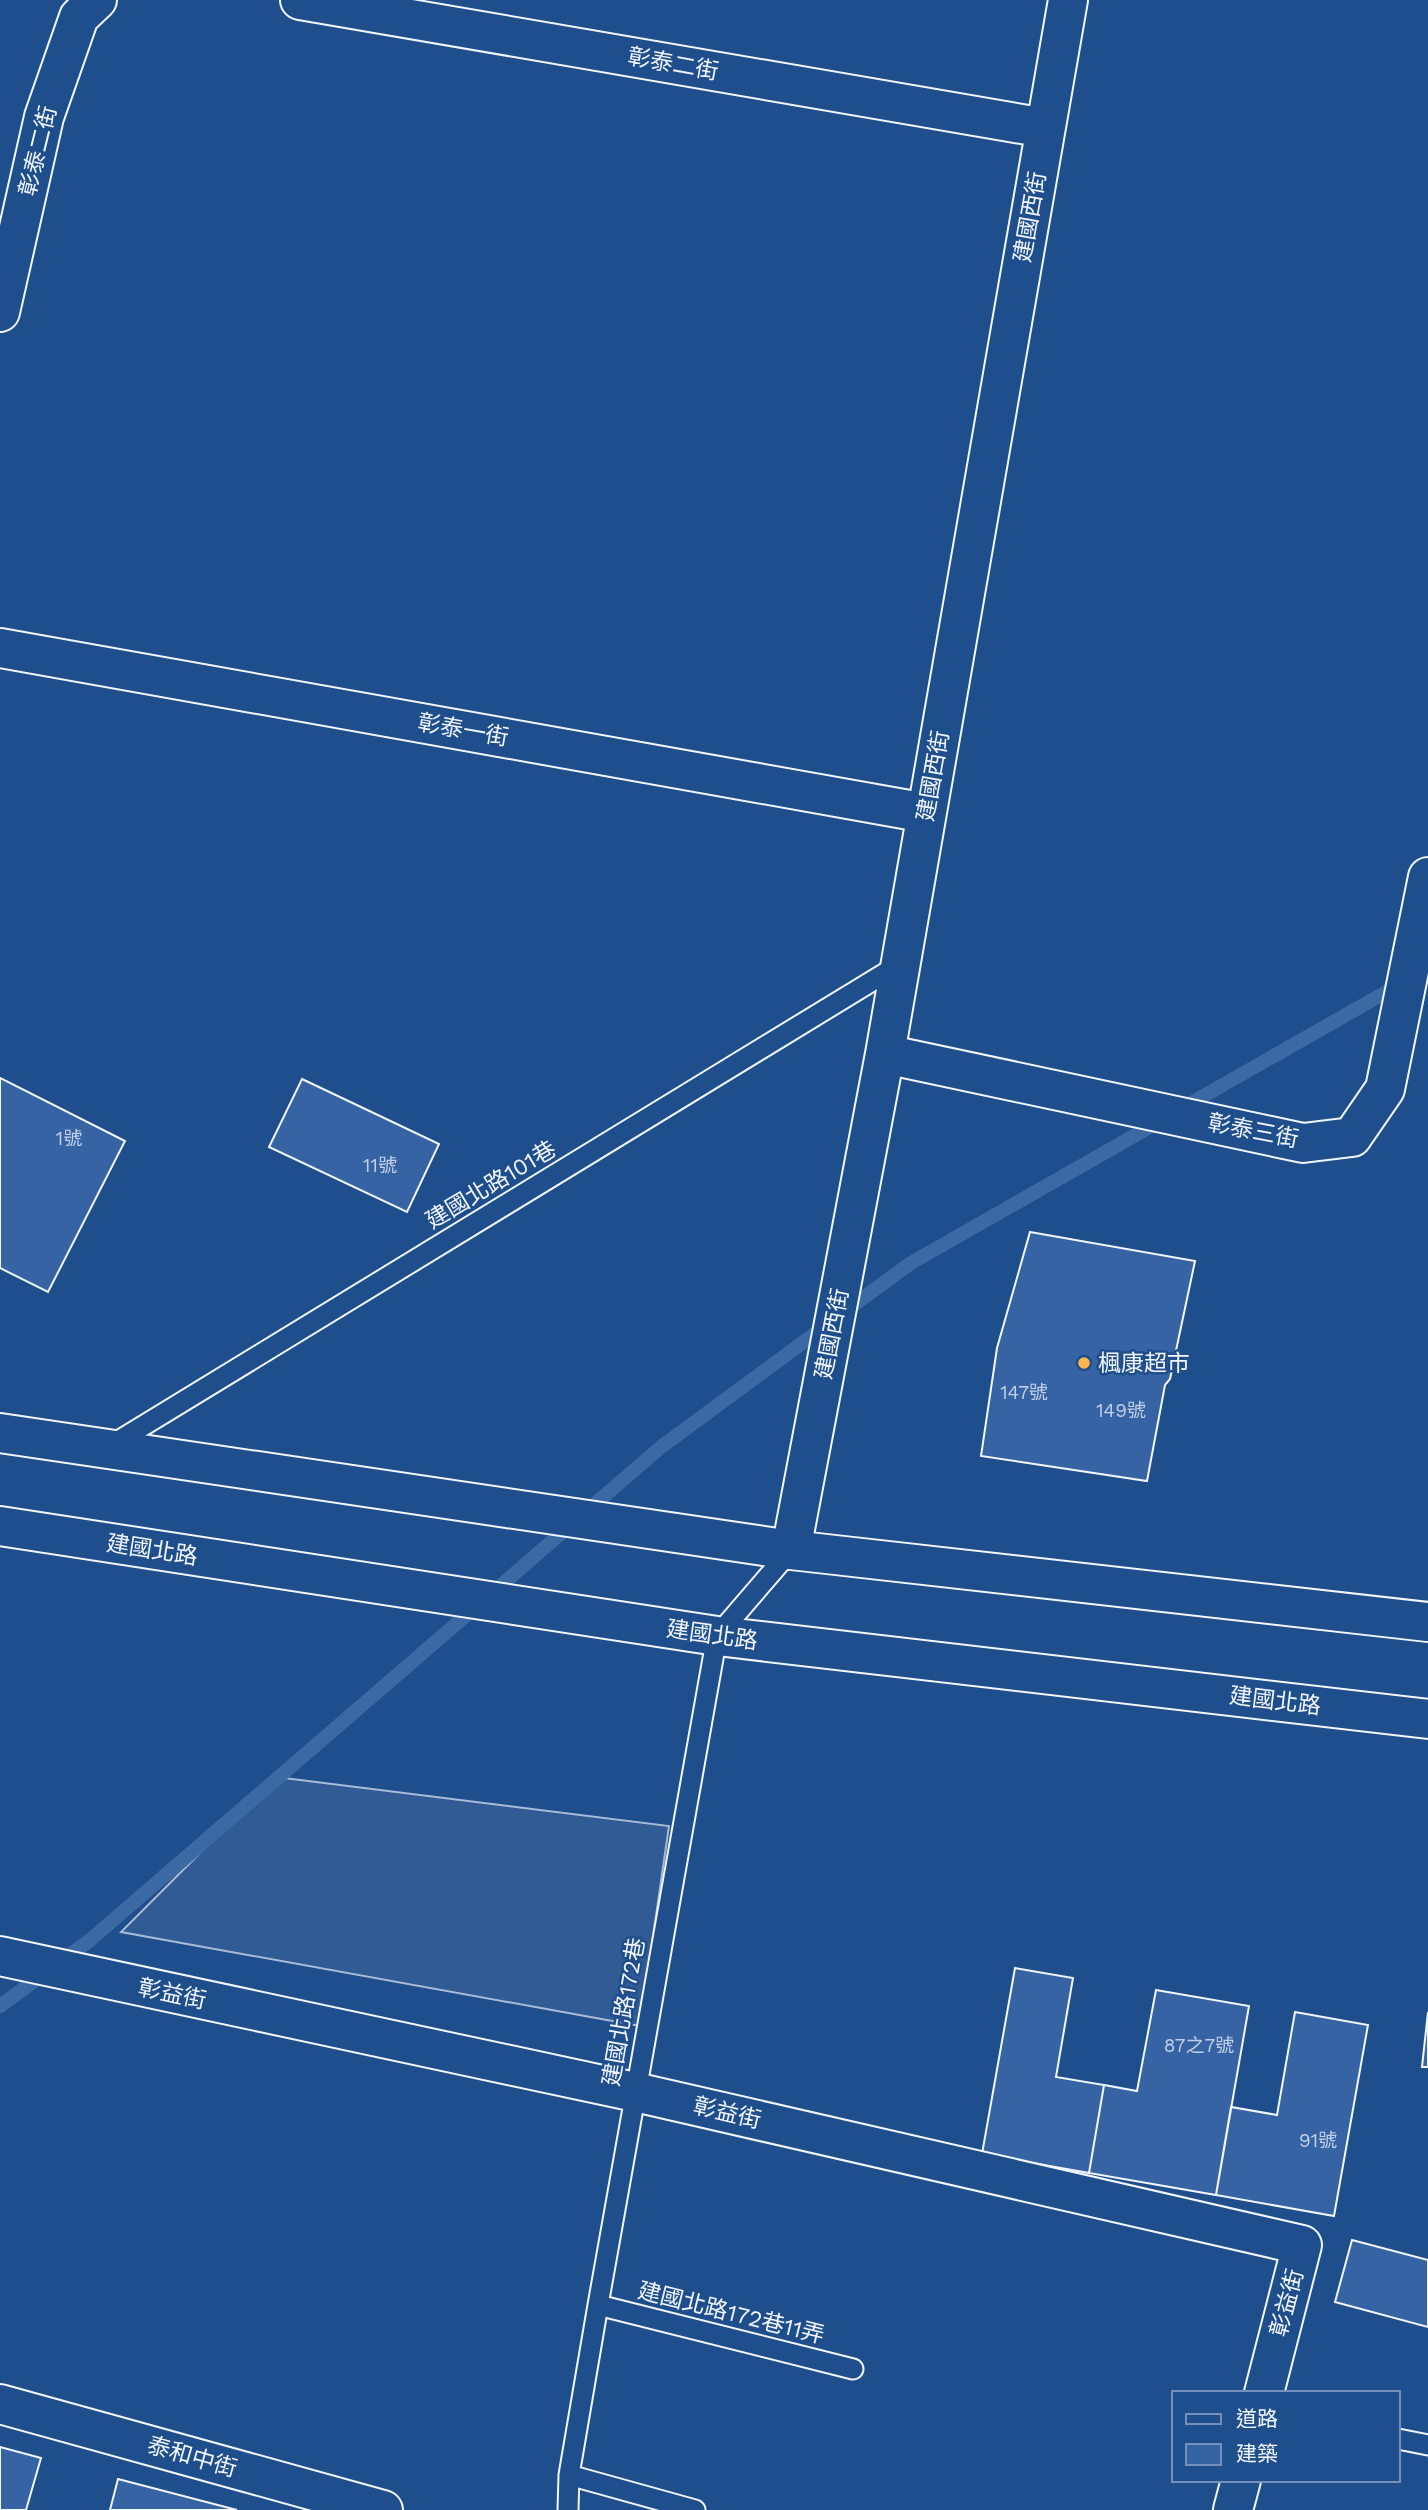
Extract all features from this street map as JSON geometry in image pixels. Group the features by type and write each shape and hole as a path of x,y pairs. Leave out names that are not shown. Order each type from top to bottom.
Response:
{"street":[{"name":"彰泰二街","path":"0,312 44,117 79,17 97,0"},
{"name":"彰泰二街","path":"300,0 1045,128"},
{"name":"建國西街","path":"791,1550 885,1054 1068,0"},
{"name":"彰泰一街","path":"0,648 926,813"},
{"name":"彰泰三街","path":"885,1054 1303,1143 1352,1137 1385,1089 1428,877"},
{"path":"0,1433 791,1550 1428,1622"},
{"name":"建國北路","path":"0,1526 718,1636 1428,1719"},
{"name":"彰益街","path":"0,1956 635,2092 1303,2245 1265,2391"},
{"name":"泰和中街","path":"0,2404 383,2510"},
{"path":"1233,2510 1240,2482"}],"lane":[{"name":"建國北路101巷","path":"106,1448 901,964"},
{"path":"718,1636 791,1550"},
{"name":"建國北路172巷","path":"568,2510 569,2475 598,2305 718,1636"},
{"name":"建國北路172巷11弄","path":"598,2305 853,2369"},
{"path":"1400,2439 1428,2445"},
{"path":"569,2475 695,2510"}],"shaded area":[{"path":"276,1777 669,1826 640,2026 121,1932"}],"building":[{"path":"0,1078 125,1141 48,1292 0,1268"},
{"path":"302,1079 439,1144 407,1212 269,1147"},
{"name":"楓康超市","path":"1030,1232 1195,1261 1170,1379 1165,1385 1147,1481 981,1456 997,1348"},
{"path":"1015,1968 1073,1978 1056,2077 1104,2085 1089,2173 982,2154"},
{"path":"1156,1990 1249,2006 1216,2195 1089,2173 1104,2085 1137,2091"},
{"path":"1295,2012 1368,2025 1334,2216 1216,2195 1231,2107 1277,2115"},
{"path":"1428,2012 1428,2067 1422,2067"},
{"path":"1352,2240 1428,2260 1428,2327 1335,2302"},
{"path":"0,2447 41,2458 26,2510 0,2510"},
{"path":"118,2479 237,2510 110,2510"}],"waterway":[{"path":"1179,1110 1402,983"},
{"path":"844,1312 911,1263 1162,1120"},
{"path":"0,2006 89,1941 661,1447 828,1324"}],"place":[{"name":"楓康超市","path":"1084,1363"}]}
